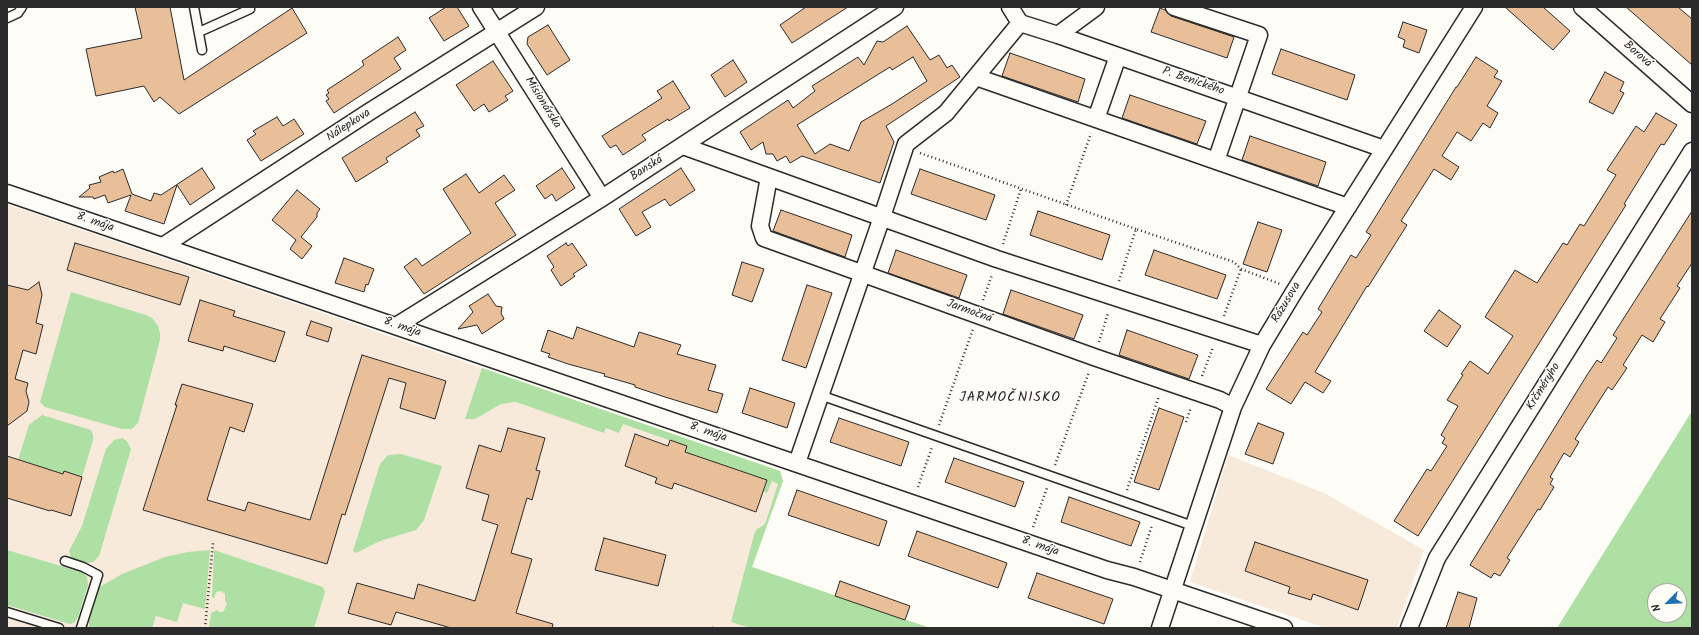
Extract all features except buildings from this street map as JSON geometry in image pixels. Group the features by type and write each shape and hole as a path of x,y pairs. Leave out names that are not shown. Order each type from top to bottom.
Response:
{"street":[{"name":"Misionárska","path":"481,7 602,198"},
{"name":"Nálepkova","path":"163,246 369,112 536,7"},
{"name":"Banská","path":"396,326 602,198 895,7"},
{"path":"797,463 906,144 946,113 1020,24 1010,7"},
{"path":"1058,35 1096,7"},
{"path":"1174,7 1259,35 1216,161"},
{"name":"Rázusova","path":"1160,628 1232,407 1262,345 1474,7"},
{"name":"Borová","path":"1582,7 1692,104"},
{"name":"P. Benického","path":"1020,24 1058,35 1384,149"},
{"path":"1096,119 1118,56"},
{"path":"976,77 1348,207"},
{"path":"683,146 998,259 1262,345"},
{"name":"Krčméryho","path":"1409,628 1437,558 1692,151"},
{"name":"Jarmočná","path":"769,177 760,226 764,238 1094,357 1220,400 1232,407"},
{"name":"8. mája","path":"7,193 1107,570 1134,577 1284,628"}],"lane":[{"path":"7,18 18,13 22,7"},
{"path":"194,7 202,50"},
{"path":"198,32 250,9 249,7"},
{"path":"820,395 1193,526"},
{"path":"65,562 84,567 98,576 81,628"},
{"path":"7,612 59,628"}],"path":[{"path":"1066,205 1096,119"},
{"path":"906,144 916,152 1136,230 1234,262 1241,269 1275,281 1294,292"},
{"path":"912,503 998,259 1021,189"},
{"path":"1028,542 1094,357 1136,230"},
{"path":"1197,392 1241,269"},
{"path":"1123,501 1158,398"},
{"path":"1186,422 1189,414"},
{"path":"1134,577 1156,513"},
{"path":"205,628 213,544"}],"shaded area":[{"path":"7,204 780,471 783,481 752,567 930,628 7,628"},
{"path":"1228,455 1324,493 1424,550 1397,628 1326,628 1190,582"}],"green space":[{"path":"71,292 146,315 152,318 158,326 160,340 138,423 132,429 122,429 45,407 40,402"},
{"path":"482,368 780,471 783,481 752,567 930,628 750,628 731,622 754,535 756,530 765,524 778,484 772,481 767,493 763,491 767,480 685,452 686,446 623,424 619,433 606,428 604,433 515,402 501,404 475,419 465,419"},
{"path":"1692,411 1692,628 1557,628"},
{"path":"42,415 91,430 93,440 82,477 64,472 63,474 18,460 29,425"},
{"path":"122,438 127,441 131,449 99,556 93,562 87,563 71,558 69,551 82,526 106,449 114,440"},
{"path":"401,454 442,466 424,520 416,530 380,541 356,553 353,551 380,464 388,455"},
{"path":"7,550 81,572 87,577 88,585 75,622 70,624 7,605"},
{"path":"210,550 205,609 183,603 177,622 156,616 152,628 89,627 89,620 98,588 122,574 165,557 188,552"},
{"path":"214,550 323,587 325,592 314,628 209,628 211,613 217,610 219,612 223,612 227,604 225,594 221,591 216,592 214,598 212,597"}],"district":[{"name":"JARMOČNISKO","path":"1010,399"}]}
